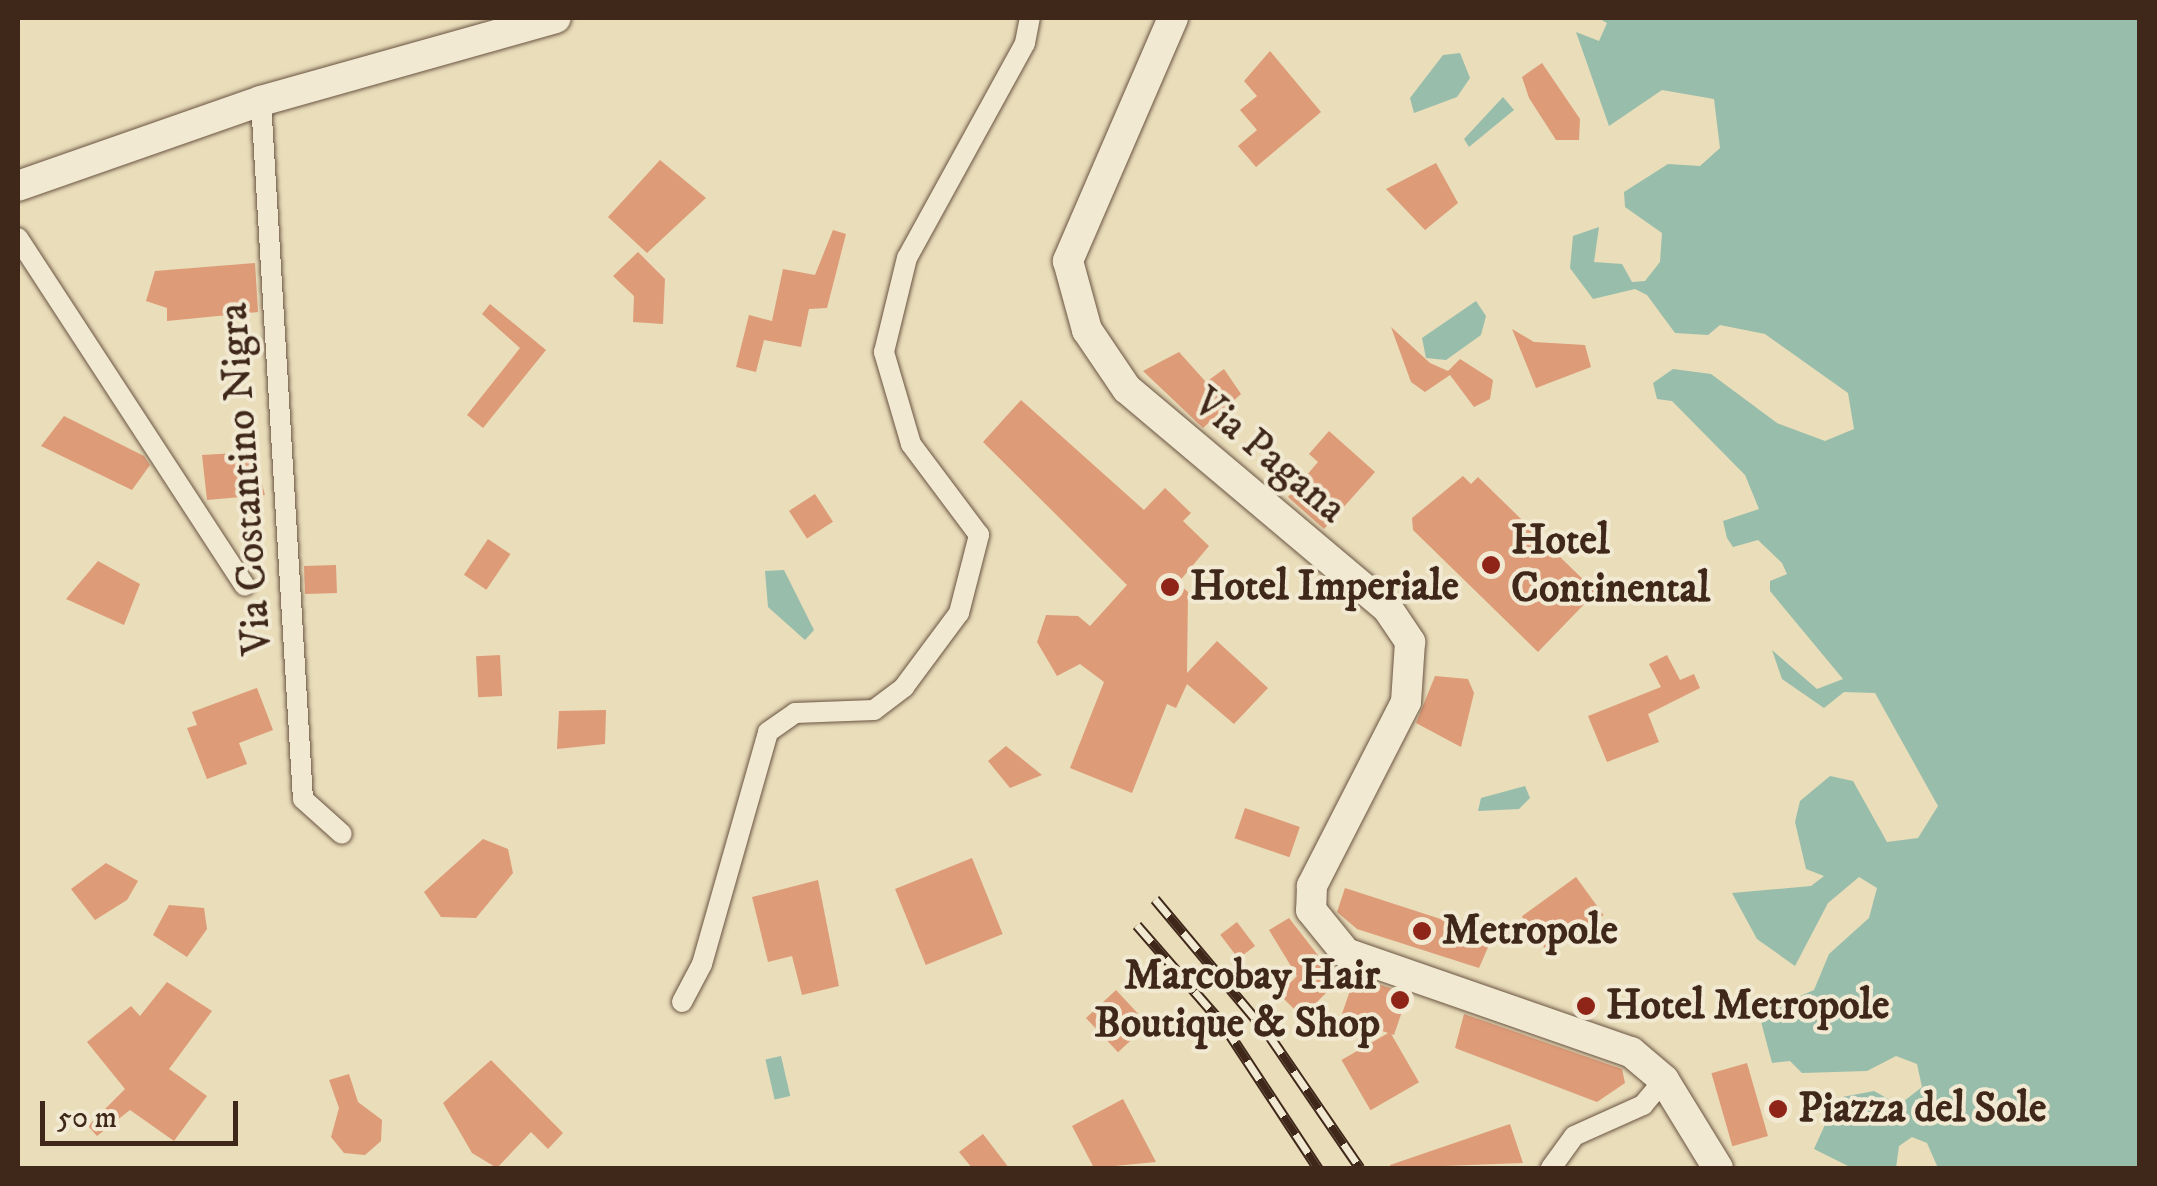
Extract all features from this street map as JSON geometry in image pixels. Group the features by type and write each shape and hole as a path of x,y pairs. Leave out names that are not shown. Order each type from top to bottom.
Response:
{"main road":[{"path":"18,186 260,101 556,18"},
{"name":"Via Pagana","path":"1173,18 1068,261 1087,330 1127,390 1388,609 1410,642 1406,702 1312,886 1311,910 1346,953 1631,1052 1664,1080"},
{"path":"1664,1080 1718,1168"}],"street":[{"path":"682,1002 702,964 768,732 795,713 874,710 904,687 959,613 979,535 911,444 884,352 907,258 1025,43 1030,18"},
{"name":"Via Costantino Nigra","path":"260,101 303,799 342,834"},
{"path":"18,238 246,586"},
{"path":"1550,1168 1574,1136 1643,1105 1664,1080"}],"shaded area":[{"path":"1598,18 2139,18 2139,1168 1938,1168 1927,1143 1912,1137 1899,1146 1896,1168 1852,1168 1814,1149 1837,1098 1874,1091 1899,1105 1922,1087 1917,1064 1896,1056 1867,1071 1802,1073 1790,1061 1772,1063 1759,1014 1814,990 1829,954 1869,918 1877,888 1859,877 1828,903 1795,966 1757,939 1732,893 1811,886 1824,876 1806,869 1795,822 1800,801 1830,776 1853,781 1887,842 1918,838 1938,806 1875,693 1844,692 1824,708 1782,679 1772,650 1817,689 1843,679 1770,591 1770,581 1787,574 1782,563 1758,540 1733,547 1727,538 1723,521 1759,509 1745,475 1672,401 1657,399 1653,383 1673,369 1711,374 1777,423 1825,441 1854,429 1848,393 1765,334 1720,325 1708,335 1675,333 1647,295 1635,289 1593,299 1570,268 1573,236 1599,227 1594,262 1622,264 1632,282 1645,281 1660,262 1662,233 1625,207 1624,192 1668,164 1700,166 1720,148 1714,99 1662,90 1609,126 1576,32 1599,41 1607,23"},
{"path":"1460,53 1470,78 1457,97 1414,113 1410,98 1443,55"},
{"path":"1503,97 1514,110 1469,147 1464,139"},
{"path":"1476,301 1486,316 1481,335 1446,360 1426,358 1422,338"},
{"path":"784,570 814,630 805,640 768,607 765,571"},
{"path":"1525,786 1530,798 1519,809 1478,811 1481,798"},
{"path":"781,1056 790,1096 775,1100 765,1060"}],"building":[{"path":"1270,51 1321,112 1256,167 1238,146 1257,130 1240,110 1257,96 1244,81"},
{"path":"1542,63 1580,119 1579,140 1556,140 1529,98 1522,77"},
{"path":"660,160 706,198 647,253 608,217"},
{"path":"1436,163 1458,203 1425,230 1386,189"},
{"path":"833,230 846,234 827,308 809,309 801,347 764,340 756,372 736,367 749,315 772,321 783,269 815,275"},
{"path":"638,252 665,279 663,324 633,322 634,296 613,276"},
{"path":"255,263 258,312 167,321 167,308 146,301 155,271"},
{"path":"490,304 546,350 483,428 467,415 520,348 482,314"},
{"path":"1391,327 1430,363 1448,371 1460,359 1493,380 1490,399 1474,407 1450,375 1425,392 1411,382"},
{"path":"1512,329 1534,342 1585,345 1591,367 1536,388"},
{"path":"1179,352 1206,382 1224,369 1241,394 1203,428 1143,371"},
{"path":"1021,400 1144,510 1165,488 1191,513 1183,521 1209,546 1178,583 1188,592 1187,673 1217,641 1268,688 1234,724 1187,684 1176,708 1167,704 1132,793 1070,768 1104,682 1080,664 1057,676 1037,642 1046,615 1078,616 1090,626 1127,585 983,442"},
{"path":"64,416 144,456 150,465 132,490 41,446"},
{"path":"1329,431 1375,472 1324,529 1288,497 1318,462 1309,454"},
{"path":"253,452 265,495 207,500 202,455"},
{"name":"Hotel Continental","path":"1463,476 1471,484 1478,477 1596,592 1538,652 1413,530 1412,518"},
{"path":"815,494 833,522 807,539 789,511"},
{"path":"488,539 510,554 486,590 464,575"},
{"path":"98,561 140,584 124,625 66,599"},
{"path":"336,565 337,593 305,594 304,566"},
{"path":"500,655 502,696 478,697 476,656"},
{"path":"1667,655 1680,680 1694,674 1700,688 1648,714 1659,742 1607,762 1588,716 1661,687 1649,664"},
{"path":"1435,676 1468,679 1474,693 1461,747 1416,723"},
{"path":"257,688 273,730 239,743 247,764 207,779 187,728 197,725 192,712"},
{"path":"606,710 605,744 557,749 559,711"},
{"path":"1006,746 1042,775 1010,788 988,761"},
{"path":"1245,808 1300,827 1289,857 1235,838"},
{"path":"483,839 508,849 513,873 476,918 441,917 424,892"},
{"path":"972,858 1003,934 926,965 895,889"},
{"path":"106,863 138,881 127,900 95,920 71,889"},
{"path":"1576,877 1604,915 1549,954 1522,916"},
{"path":"818,880 839,986 802,995 792,956 768,962 752,897"},
{"name":"Metropole","path":"1345,888 1493,936 1479,968 1357,929 1337,912"},
{"path":"169,905 204,908 207,929 187,957 153,935"},
{"path":"1289,918 1338,981 1302,1017 1279,994 1297,976 1269,930"},
{"path":"1237,922 1255,946 1238,959 1220,935"},
{"path":"1355,976 1408,994 1394,1035 1341,1017"},
{"path":"167,982 212,1011 169,1069 207,1096 174,1141 130,1110 97,1136 88,1126 125,1089 87,1042 131,1006 140,1016"},
{"path":"1116,990 1148,1024 1118,1052 1086,1018"},
{"path":"1464,1014 1622,1069 1625,1083 1597,1102 1455,1048"},
{"path":"1390,1032 1419,1082 1371,1110 1342,1060"},
{"path":"491,1060 563,1133 548,1149 531,1132 497,1168 472,1153 443,1103"},
{"path":"1747,1063 1768,1136 1732,1146 1711,1073"},
{"path":"349,1074 358,1102 382,1120 381,1141 365,1155 344,1153 331,1137 339,1108 329,1080"},
{"path":"1123,1099 1156,1162 1094,1168 1072,1126"},
{"path":"1510,1124 1523,1163 1391,1168 1390,1165"},
{"path":"983,1134 1009,1168 972,1168 959,1152"}],"railway":[{"path":"1155,899 1269,1035 1360,1168"},
{"path":"1137,925 1223,1024 1318,1168"}],"place":[{"name":"Hotel Continental","path":"1491,565"},
{"name":"Hotel Imperiale","path":"1170,587"},
{"name":"Metropole","path":"1422,931"},
{"name":"Marcobay Hair Boutique & Shop","path":"1400,1000"},
{"name":"Hotel Metropole","path":"1586,1006"},
{"name":"Piazza del Sole","path":"1778,1109"}]}
